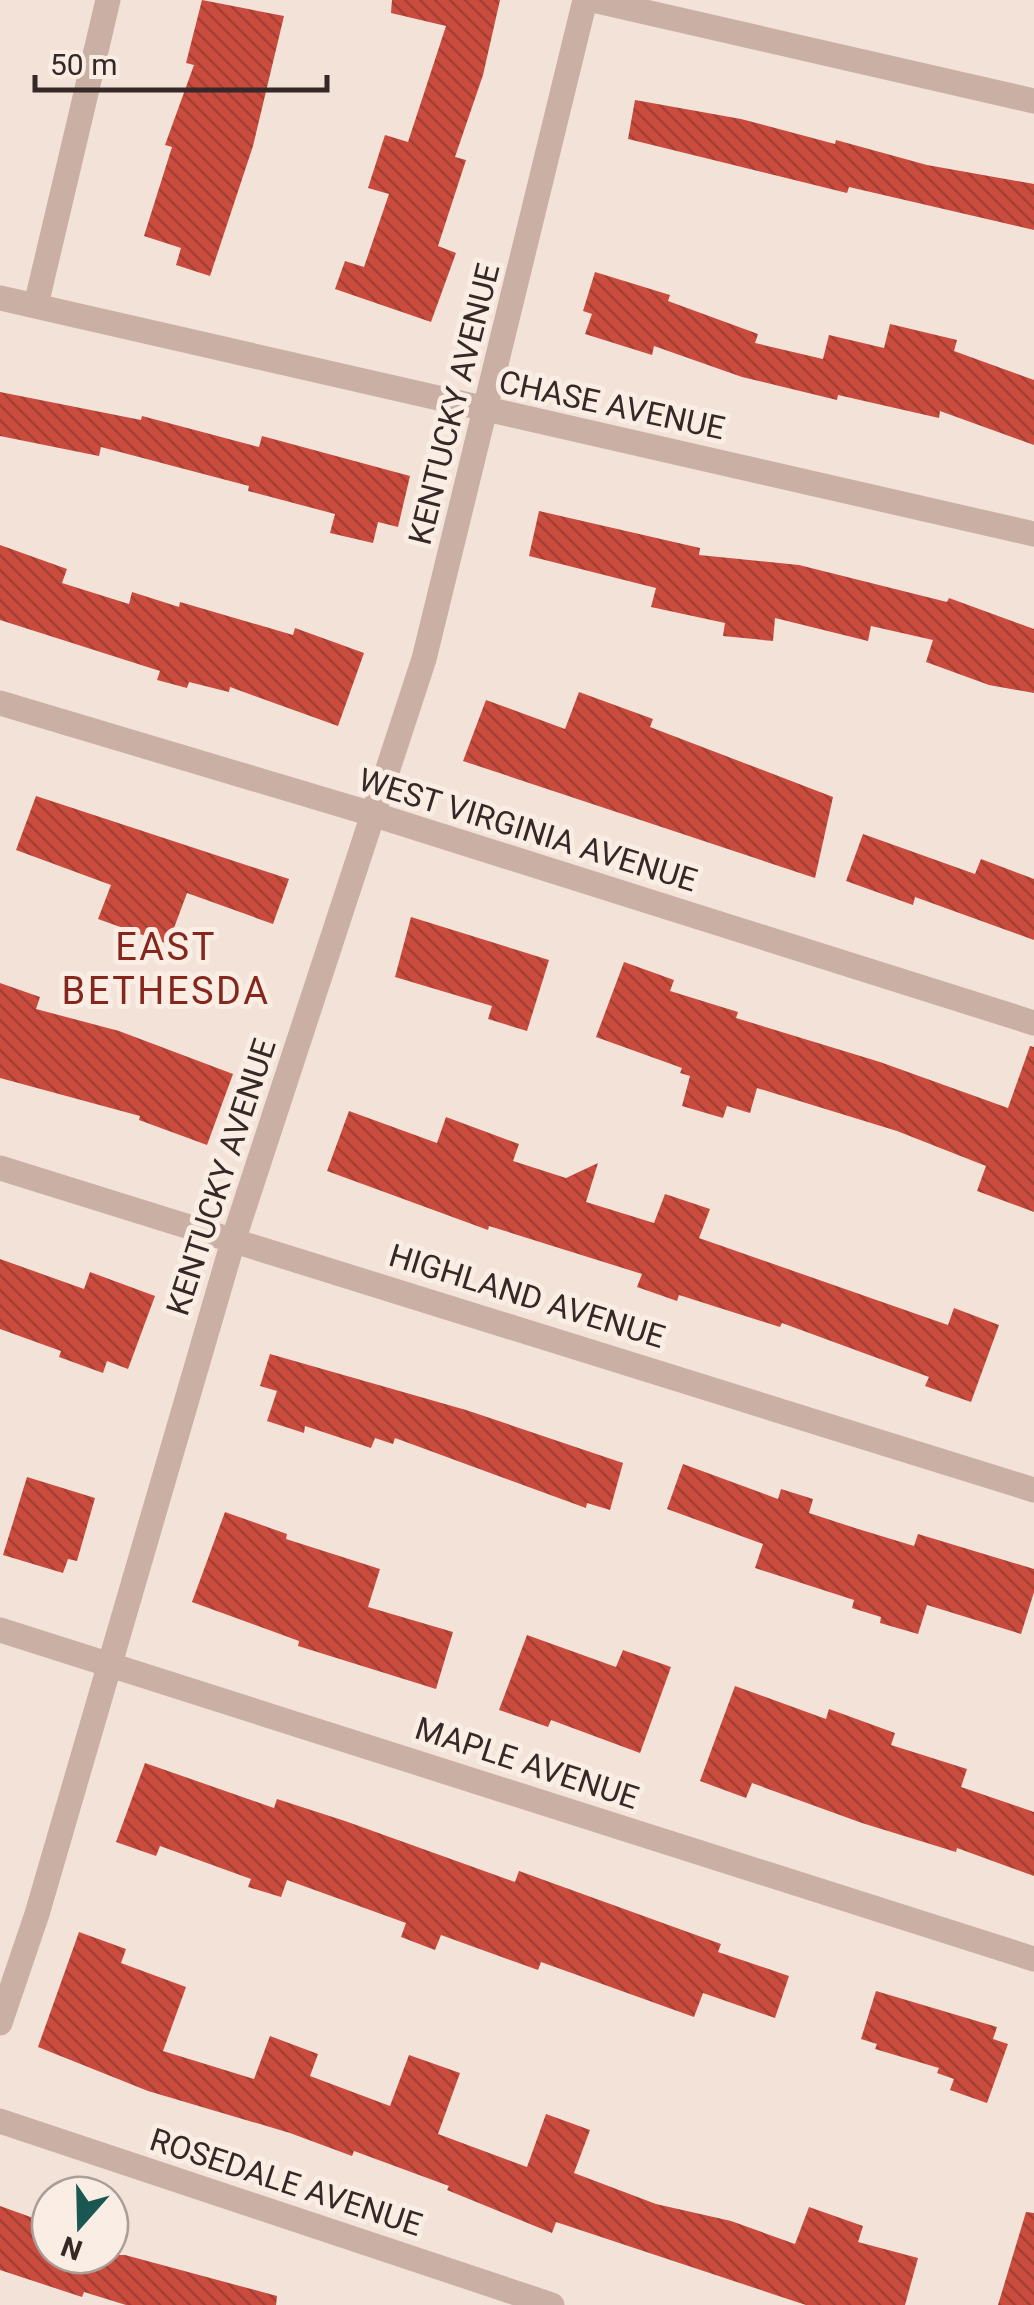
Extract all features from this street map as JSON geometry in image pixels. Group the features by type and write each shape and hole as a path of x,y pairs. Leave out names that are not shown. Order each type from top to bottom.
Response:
{"street":[{"path":"36,306 108,0"},
{"name":"KENTUCKY AVENUE","path":"0,2023 37,1914 234,1238 424,659 585,0"},
{"path":"593,0 1034,101"},
{"name":"CHASE AVENUE","path":"0,298 1034,534"},
{"name":"WEST VIRGINIA AVENUE","path":"0,703 372,814 1034,1023"},
{"name":"HIGHLAND AVENUE","path":"0,1168 1034,1490"},
{"name":"MAPLE AVENUE","path":"0,1630 1034,1960"},
{"name":"ROSEDALE AVENUE","path":"0,2120 552,2305"}],"building":[{"path":"202,0 284,16 253,146 210,276 176,265 181,248 144,236 172,147 165,145 194,65 186,63"},
{"path":"392,0 500,0 483,75 455,157 466,160 438,246 456,253 431,322 335,289 345,261 364,267 389,194 368,188 385,135 408,142 446,26 391,13"},
{"path":"635,100 741,119 835,144 836,140 927,165 1034,184 1034,230 849,187 847,193 628,139"},
{"path":"595,272 670,295 668,301 758,334 755,343 823,359 829,335 884,348 890,324 957,340 954,351 1034,380 1034,445 940,411 939,418 838,395 837,400 742,377 654,346 652,355 585,334 592,314 583,311"},
{"path":"0,392 141,420 142,416 259,447 262,436 410,476 398,527 378,522 373,543 330,533 335,514 248,491 249,486 101,447 99,456 0,436"},
{"path":"539,511 700,548 699,555 799,565 947,602 949,598 1034,629 1034,693 989,685 926,662 933,640 871,626 868,641 775,618 773,641 723,636 725,623 651,607 656,588 529,556"},
{"path":"0,545 67,569 62,583 129,604 132,592 179,607 180,602 293,635 295,628 364,653 338,726 230,687 229,692 189,682 187,688 157,680 160,671 0,620"},
{"path":"579,692 653,719 650,727 833,797 815,878 463,761 486,700 565,729"},
{"path":"36,796 289,879 273,924 187,893 168,944 98,919 111,885 16,850"},
{"path":"863,834 975,874 981,859 1034,879 1034,940 915,897 913,905 846,881"},
{"path":"411,917 549,960 527,1031 488,1019 492,1006 395,977"},
{"path":"624,962 674,980 670,991 738,1012 736,1018 880,1062 1008,1108 1030,1046 1034,1047 1034,1212 977,1191 986,1166 897,1131 757,1088 750,1113 727,1106 723,1118 682,1106 690,1076 680,1073 682,1068 596,1037"},
{"path":"0,983 40,997 36,1009 119,1031 233,1074 207,1145 139,1120 140,1116 0,1078"},
{"path":"349,1111 437,1143 446,1117 519,1144 513,1161 566,1178 598,1163 586,1202 654,1223 665,1194 710,1209 699,1238 948,1325 954,1308 999,1325 971,1402 925,1386 929,1377 782,1323 780,1327 679,1295 677,1301 637,1287 642,1274 489,1226 488,1230 327,1171"},
{"path":"0,1259 84,1289 90,1272 155,1296 128,1369 107,1361 103,1373 59,1357 61,1351 0,1329"},
{"path":"270,1354 466,1410 623,1463 610,1510 587,1503 586,1508 395,1438 393,1444 375,1438 371,1448 305,1426 304,1433 267,1421 277,1391 260,1386"},
{"path":"683,1464 778,1499 781,1489 813,1499 809,1513 914,1546 918,1534 1034,1569 1034,1592 1021,1634 927,1605 918,1634 880,1623 881,1617 852,1608 854,1600 755,1568 763,1544 667,1509"},
{"path":"27,1477 95,1498 77,1561 68,1559 63,1573 3,1555"},
{"path":"225,1512 287,1534 286,1539 380,1569 368,1607 453,1632 436,1689 298,1646 299,1641 192,1602"},
{"path":"527,1635 616,1667 623,1650 671,1667 640,1753 551,1720 548,1727 499,1710"},
{"path":"735,1686 826,1719 829,1709 895,1733 891,1745 967,1769 961,1787 1034,1812 1034,1876 957,1848 956,1852 862,1823 752,1783 746,1798 700,1781"},
{"path":"145,1763 274,1808 277,1799 515,1882 519,1871 721,1944 718,1952 789,1976 775,2018 703,1993 694,2017 541,1962 538,1970 441,1935 435,1950 401,1937 406,1923 287,1880 281,1897 248,1887 251,1879 160,1846 156,1856 116,1842"},
{"path":"79,1932 126,1949 121,1963 186,1987 163,2051 254,2079 270,2036 318,2054 310,2076 390,2106 409,2055 460,2073 438,2134 527,2167 546,2114 590,2130 574,2173 656,2204 731,2221 795,2244 809,2207 863,2226 858,2242 918,2258 905,2305 806,2305 556,2222 552,2233 447,2190 449,2186 354,2151 352,2156 290,2133 148,2091 38,2047"},
{"path":"876,1991 997,2027 993,2039 1008,2044 987,2103 950,2090 954,2079 937,2073 939,2068 875,2049 877,2044 861,2039"},
{"path":"0,2206 30,2217 30,2275 130,2275 130,2256 277,2296 276,2305 126,2305 84,2292 82,2297 0,2270"},
{"path":"1026,2212 1034,2213 1034,2305 998,2305"}],"district":[{"name":"EAST BETHESDA","path":"166,969"}]}
